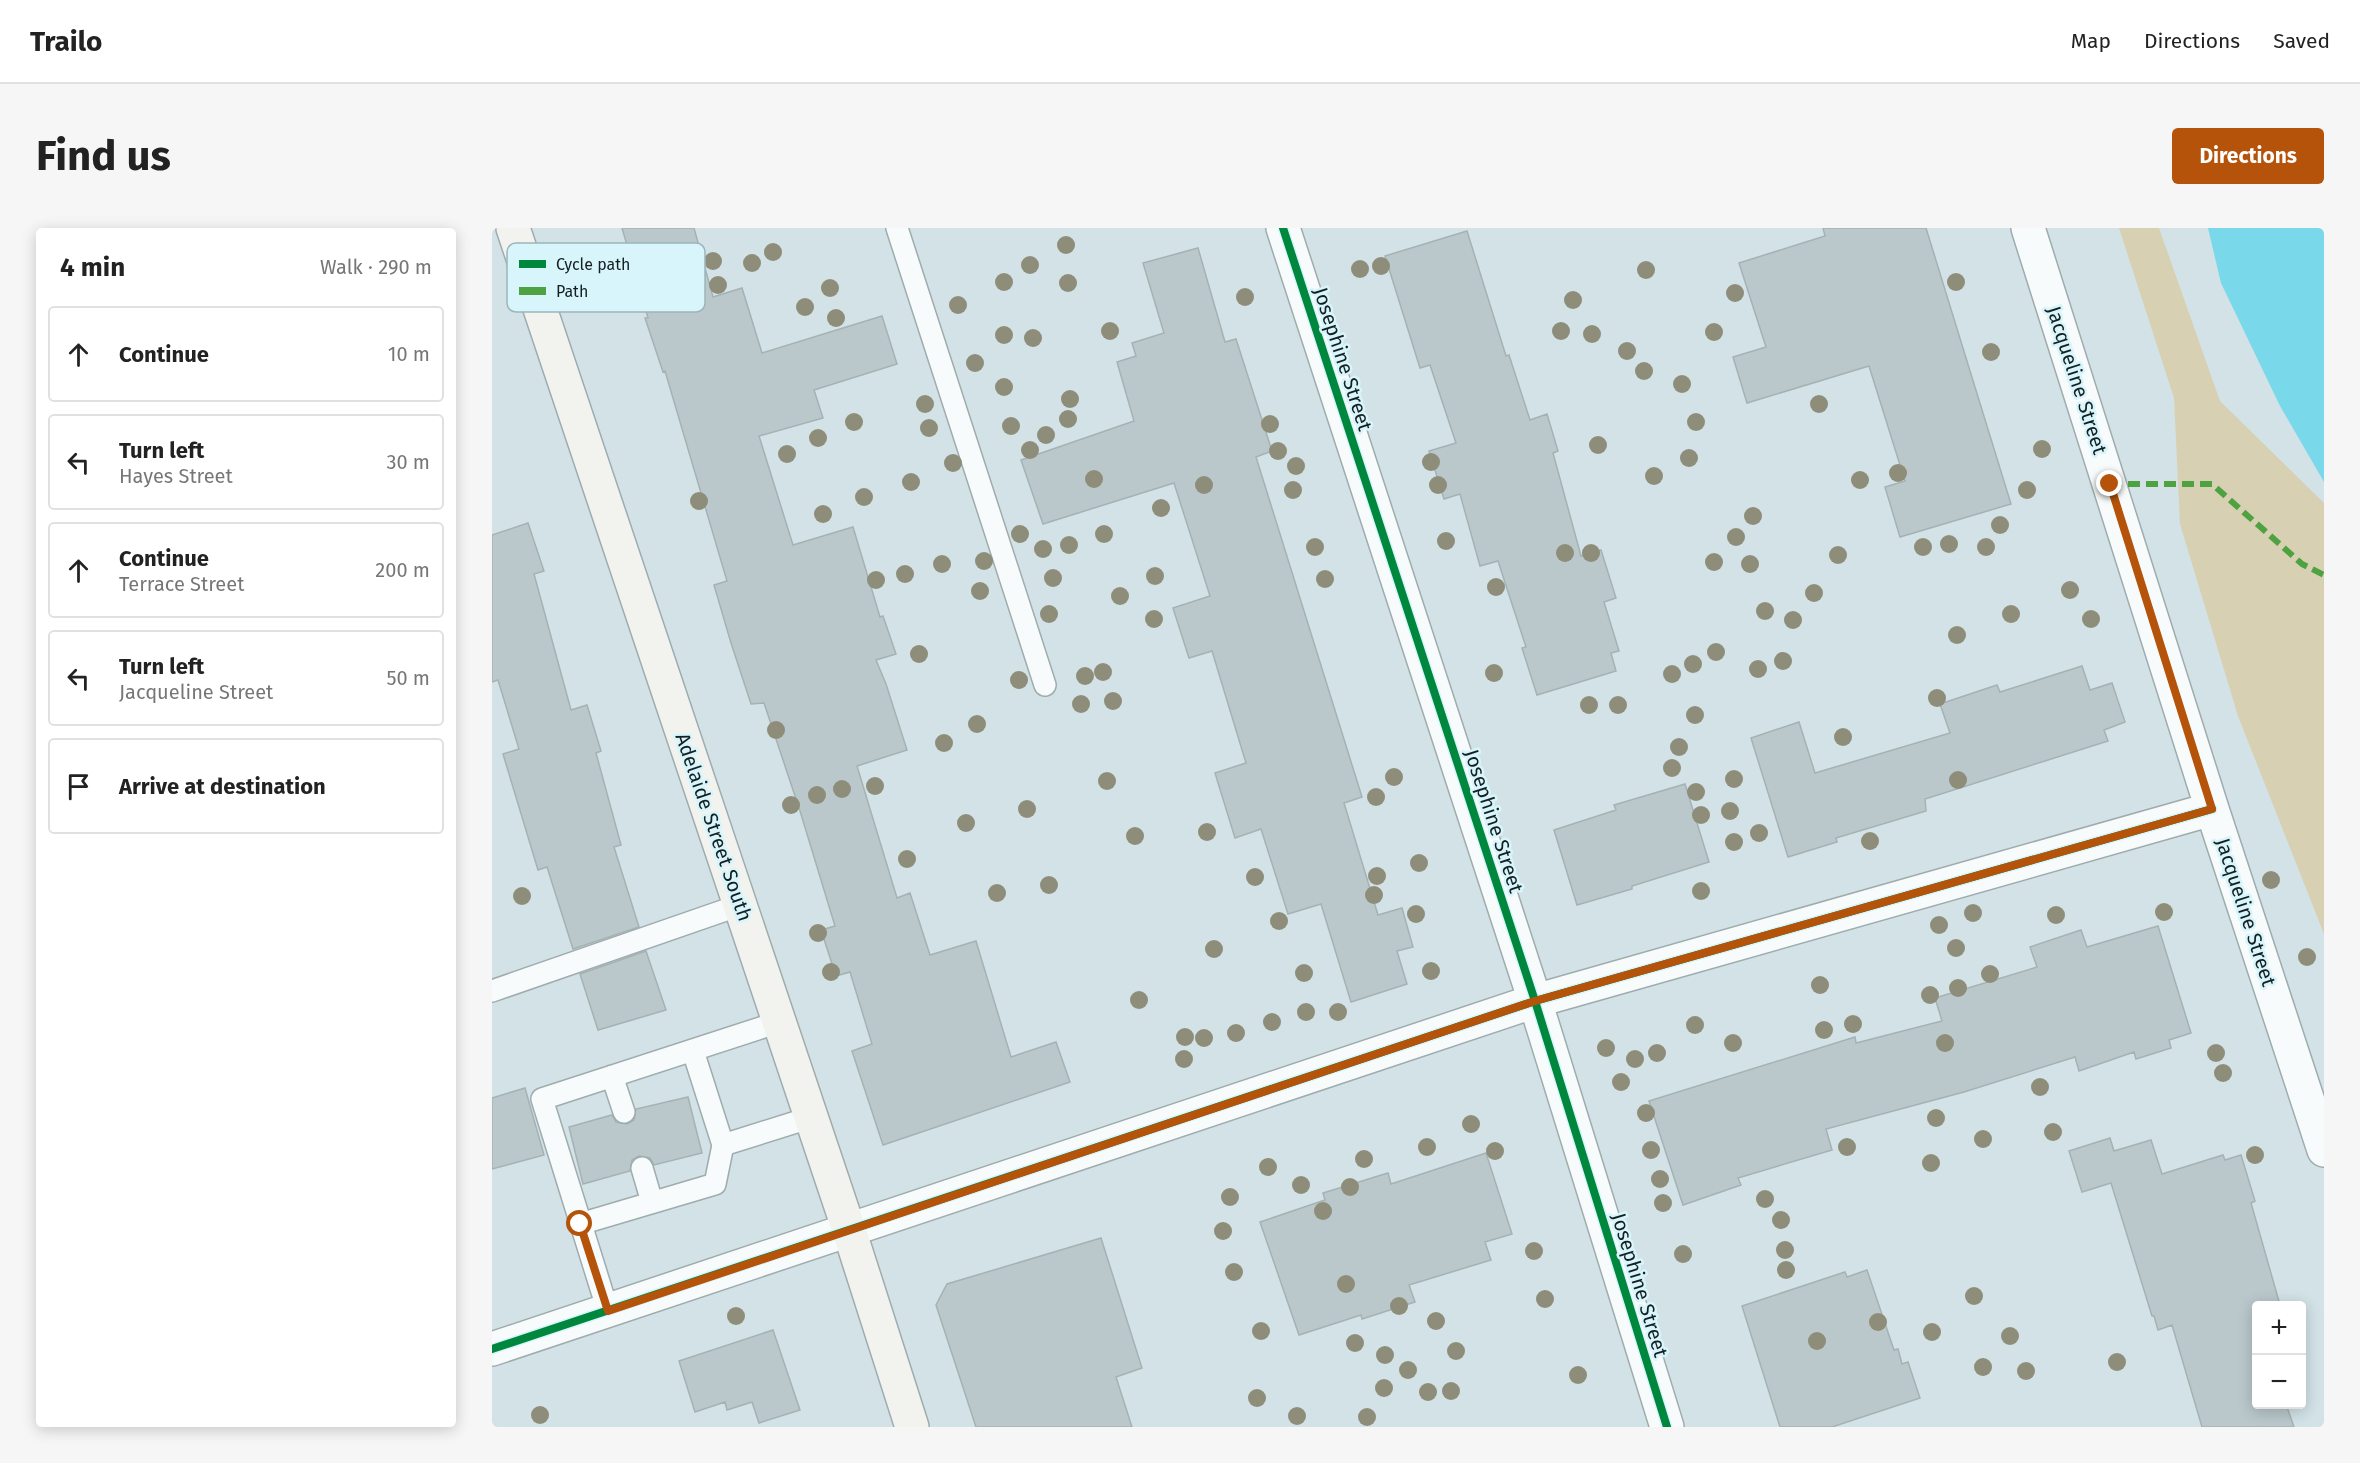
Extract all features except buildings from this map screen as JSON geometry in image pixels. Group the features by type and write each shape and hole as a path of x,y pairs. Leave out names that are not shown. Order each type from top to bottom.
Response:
{"main road":[{"name":"Adelaide Street South","path":"513,228 518,243"},
{"name":"Adelaide Street South","path":"541,312 849,1230 912,1427"}],"street":[{"name":"Josephine Street","path":"1283,228 1535,1001 1666,1427"},
{"name":"Jacqueline Street","path":"2028,228 2212,809 2324,1150"},
{"path":"492,1349 1535,1001 2212,809"}],"lane":[{"path":"897,228 1045,684"},
{"path":"492,991 740,905"},
{"path":"608,1311 542,1099 779,1022"},
{"path":"580,1224 715,1184 723,1145 693,1051"},
{"path":"612,1076 624,1112"},
{"path":"723,1145 810,1118"},
{"path":"642,1168 652,1202"}],"shaded area":[{"path":"2119,228 2159,228 2220,401 2324,503 2324,934 2238,716 2180,524 2174,398"}],"water":[{"path":"2208,228 2324,228 2324,482 2280,406 2221,283"}],"marked path":[{"path":"2110,484 2212,484 2302,564 2324,575"}],"cycle path":[{"path":"1283,228 1535,1001 1667,1427"},
{"path":"492,1349 1535,1001 2212,809"}],"route":[{"path":"580,1224 608,1311 1535,1001 2212,809 2110,484"}]}
